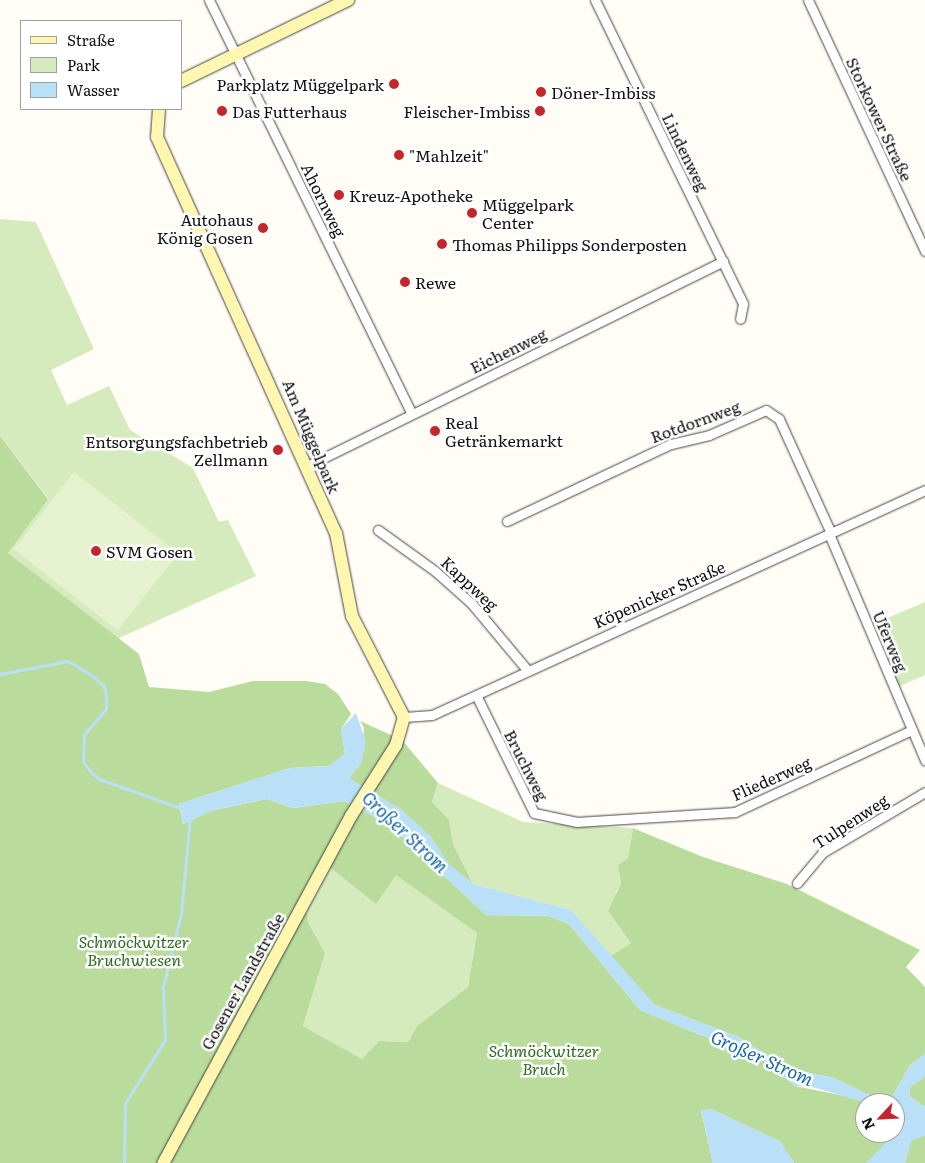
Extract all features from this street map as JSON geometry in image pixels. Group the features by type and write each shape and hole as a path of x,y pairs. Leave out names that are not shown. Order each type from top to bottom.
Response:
{"main road":[{"path":"182,81 348,0"},
{"name":"Am Müggelpark","path":"159,110 158,138 336,533 352,616 404,717"},
{"name":"Gosener Landstraße","path":"163,1163 351,816 374,776 396,745 404,717"}],"street":[{"name":"Ahornweg","path":"210,0 412,414"},
{"name":"Lindenweg","path":"595,0 743,304 740,319"},
{"name":"Storkower Straße","path":"808,0 925,251"},
{"name":"Eichenweg","path":"307,466 722,261"},
{"name":"Rotdornweg","path":"507,521 671,444 709,435 766,410 779,419 830,534"},
{"name":"Köpenicker Straße","path":"404,717 432,715 925,490"},
{"name":"Kappweg","path":"378,530 435,571 472,604 528,671"},
{"name":"Uferweg","path":"830,534 925,760"},
{"name":"Bruchweg","path":"476,695 534,813 578,822 633,818"},
{"name":"Fliederweg","path":"633,818 735,812 912,730"},
{"name":"Tulpenweg","path":"797,883 822,853 925,792"}],"green space":[{"path":"0,219 36,222 94,349 51,370 67,405 109,386 130,430 193,468 219,522 228,520 256,576 117,639 8,553 48,498 0,436"},
{"name":"Schmöckwitzer Bruchwiesen","path":"0,436 48,499 8,553 139,654 149,687 209,692 253,681 306,681 325,684 338,694 351,714 341,729 345,754 329,766 290,768 179,804 183,824 210,811 267,799 293,808 345,801 391,826 486,915 549,916 569,924 640,1010 764,1061 795,1086 855,1098 855,1143 888,1143 866,1163 794,1163 779,1141 711,1109 701,1111 713,1163 0,1163","holes":["321,860 376,904 396,875 477,933 468,987 417,1026 408,1042 379,1041 362,1059 303,1026 325,953 308,922 304,892"]},
{"name":"SVM Gosen","path":"74,472 178,553 118,630 14,549"},
{"path":"925,602 925,675 896,688 869,626"},
{"path":"360,721 402,740 438,783 432,802 449,820 453,844 473,884 448,864 430,836 349,778 361,763 364,728"},
{"path":"438,783 523,822 633,828 628,858 618,865 621,883 616,892 631,943 609,957 571,910 473,884 453,844 449,820 432,802"},
{"path":"633,828 703,857 787,884 920,950 906,967 925,987 925,1054 910,1065 894,1093 865,1093 834,1078 791,1069 736,1036 655,1005 635,988 609,957 631,943 608,911 621,883 618,865 628,858"},
{"path":"321,860 396,874 477,933 468,987 417,1026 408,1042 379,1041 362,1059 303,1026 325,953 308,922 304,892"},
{"path":"925,1076 925,1107 909,1096 910,1087"},
{"path":"925,1135 925,1163 905,1163 911,1140"}],"water":[{"path":"356,713 366,742 361,763 349,778 401,809 430,836 449,864 473,884 571,910 655,1005 736,1036 791,1069 834,1078 865,1093 855,1093 855,1099 809,1086 795,1086 764,1061 640,1010 569,924 549,916 486,915 391,826 345,801 293,808 267,799 210,811 183,824 179,804 290,768 329,766 345,754 341,729"},
{"path":"925,1054 925,1076 910,1087 909,1096 925,1107 925,1135 911,1141 905,1163 866,1163 885,1143 905,1143 905,1093 894,1093 910,1065"},
{"path":"711,1109 780,1141 794,1163 713,1163 701,1110"}],"waterway":[{"name":"Großer Strom","path":"0,674 68,661 93,676 104,686 106,709 84,734 83,761 99,779 181,808"},
{"path":"124,1163 125,1103 165,1040 163,987 181,914 190,817"}],"place":[{"name":"Parkplatz Müggelpark","path":"394,84"},
{"name":"Döner-Imbiss","path":"541,92"},
{"name":"Das Futterhaus","path":"222,111"},
{"name":"Fleischer-Imbiss","path":"540,111"},
{"name":"\"Mahlzeit\"","path":"399,155"},
{"name":"Kreuz-Apotheke","path":"339,195"},
{"name":"Müggelpark Center","path":"472,213"},
{"name":"Autohaus König Gosen","path":"263,228"},
{"name":"Thomas Philipps Sonderposten","path":"442,244"},
{"name":"Rewe","path":"405,282"},
{"name":"Real Getränkemarkt","path":"435,431"},
{"name":"Entsorgungsfachbetrieb Zellmann","path":"278,450"},
{"name":"SVM Gosen","path":"96,551"}],"park label":[{"name":"Schmöckwitzer Bruch","path":"544,1059"}]}
